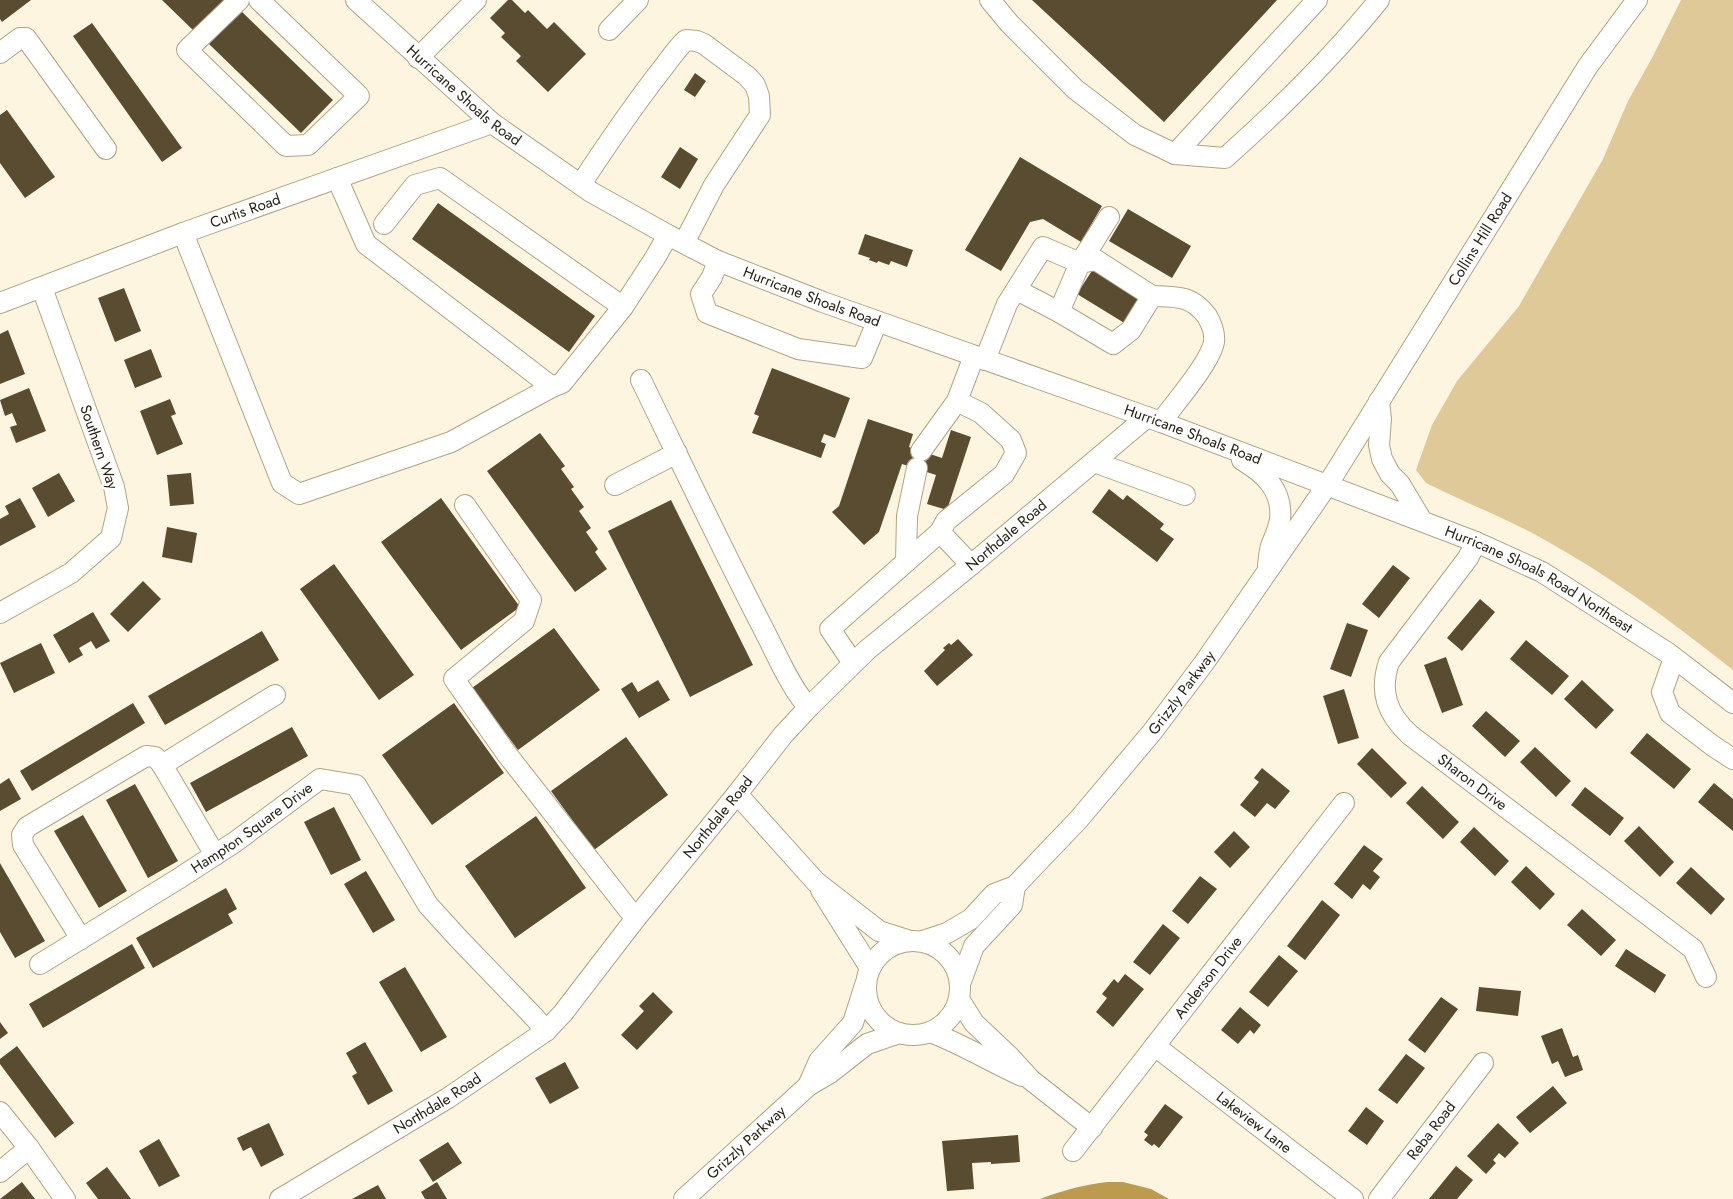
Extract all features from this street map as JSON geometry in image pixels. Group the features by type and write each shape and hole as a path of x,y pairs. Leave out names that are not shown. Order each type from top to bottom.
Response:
{"street":[{"path":"239,0 187,50 286,146 308,145 359,96 259,0"},
{"name":"Hurricane Shoals Road","path":"356,0 492,123 581,184 718,261 823,302 1154,419 1328,484"},
{"path":"418,58 476,0"},
{"path":"609,30 638,0"},
{"path":"990,0 1009,23 1075,89 1135,135 1175,154 1225,158 1275,114 1349,37 1380,0"},
{"path":"1175,154 1317,0"},
{"name":"Collins Hill Road","path":"1328,484 1588,66 1637,0"},
{"path":"0,53 20,38 26,38 106,149"},
{"path":"183,233 282,483 299,494 452,442 562,383 623,307 656,258 676,239 760,115 759,96 755,85 747,76 704,44 686,40 676,49 627,115 581,184"},
{"name":"Curtis Road","path":"0,303 183,233 492,123"},
{"path":"337,178 366,244 552,387"},
{"path":"384,224 416,185 440,178 623,307"},
{"path":"1058,312 1080,263 1109,217"},
{"path":"906,562 907,516 919,460 957,401 1007,304 1043,247 1080,263 1096,260 1152,296 1131,330 1113,344 1017,290"},
{"path":"718,261 712,277 701,294 707,313 798,349 862,358 878,322"},
{"name":"Southern Way","path":"0,613 71,573 111,538 118,508 114,488 42,288"},
{"name":"Northdale Road","path":"280,1199 448,1098 546,1031 563,1013 636,918 783,735 809,707 867,650 1094,462 1154,419 1208,359 1214,340 1211,322 1191,300 1152,296"},
{"path":"641,380 746,596 786,673 809,707"},
{"path":"853,663 830,629 940,532 946,521 1004,474 1016,453 1011,440 981,413 957,401"},
{"path":"1379,401 1382,459 1390,474 1400,484 1422,521"},
{"path":"1230,448 1239,458 1258,469 1269,480 1278,498 1280,519 1270,549 1267,572"},
{"path":"615,485 677,453"},
{"path":"1094,462 1185,495"},
{"name":"Hurricane Shoals Road Northeast","path":"1328,484 1476,542 1542,572 1674,658 1733,703"},
{"name":"Grizzly Parkway","path":"915,941 947,933 971,919 994,894 1015,886 1079,819 1137,751 1204,663 1328,484"},
{"path":"465,505 531,600 524,621 454,679 506,753 636,918"},
{"path":"940,532 971,565"},
{"name":"Sharon Drive","path":"1476,542 1468,558 1389,662 1384,676 1384,693 1390,711 1400,726 1410,736 1693,950 1706,977"},
{"path":"1674,658 1662,692 1670,713 1733,759"},
{"path":"162,765 275,695"},
{"path":"81,939 23,845 22,835 28,827 146,756 155,757 162,765 215,855"},
{"name":"Hampton Square Drive","path":"40,964 215,855 320,779 356,785 428,905 546,1031"},
{"path":"737,794 816,882 879,931 937,947 949,956 957,969 960,992 974,1023 1031,1080 1092,1128"},
{"name":"Anderson Drive","path":"1073,1151 1344,803"},
{"path":"816,882 868,976"},
{"name":"Grizzly Parkway","path":"960,992 974,946 1012,905 1015,886"},
{"path":"915,941 892,945 879,955 868,976 867,999 874,1014 885,1026 899,1033 915,1035 930,1032 943,1025 953,1013 960,992"},
{"name":"Grizzly Parkway","path":"808,1086 819,1061 852,1023 868,976"},
{"path":"930,1032 956,1042 999,1066 1031,1080"},
{"name":"Grizzly Parkway","path":"684,1199 808,1086 830,1073 867,1044 899,1033"},
{"name":"Lakeview Lane","path":"1155,1046 1353,1199"},
{"name":"Reba Road","path":"1379,1199 1483,1063"},
{"path":"0,1112 29,1148 65,1199"},
{"path":"0,1172 29,1148"}],"shaded area":[{"path":"1681,0 1733,0 1733,670 1661,615 1587,565 1536,535 1426,483 1416,470 1432,425 1457,381 1519,306 1603,159 1628,101"},
{"path":"1108,1182 1123,1182 1151,1189 1169,1199 1040,1199 1073,1188"}],"building":[{"path":"0,0 31,0 2,22 0,19"},
{"path":"162,0 227,0 196,33"},
{"path":"508,0 512,0 525,13 528,10 547,29 554,22 586,54 548,92 516,61 521,56 501,37 505,33 490,18"},
{"path":"1032,0 1277,0 1164,122"},
{"path":"241,11 333,100 301,133 209,44"},
{"path":"92,23 182,148 162,162 73,36"},
{"path":"695,73 706,81 695,97 684,90"},
{"path":"7,110 55,177 25,198 0,163 0,115"},
{"path":"680,147 698,159 680,189 661,177"},
{"path":"1020,157 1102,206 1081,242 1043,219 1030,222 1001,271 965,250"},
{"path":"438,203 595,316 569,352 412,239"},
{"path":"1128,209 1191,246 1172,278 1109,241"},
{"path":"865,234 913,250 907,267 891,261 889,265 878,261 877,263 869,260 870,258 858,254"},
{"path":"1093,269 1142,299 1126,324 1077,294"},
{"path":"124,288 141,331 115,342 98,298"},
{"path":"8,330 25,374 0,384 0,334"},
{"path":"151,349 162,377 135,388 124,360"},
{"path":"772,368 850,398 835,438 824,434 821,442 826,444 821,458 752,433 759,416 754,414"},
{"path":"29,388 46,431 16,443 10,427 17,425 12,413 5,416 0,400"},
{"path":"170,399 176,414 171,416 183,444 157,455 140,411"},
{"path":"868,419 913,434 909,447 942,458 951,430 971,437 947,510 927,504 936,475 902,464 879,532 864,545 832,512 839,506"},
{"path":"540,433 565,466 561,469 574,487 571,489 584,507 579,511 591,528 586,532 598,549 595,552 607,569 575,592 487,471"},
{"path":"59,473 75,501 48,517 32,488"},
{"path":"191,473 194,504 170,506 167,475"},
{"path":"1109,489 1123,500 1127,495 1164,524 1160,529 1174,539 1157,562 1092,512"},
{"path":"20,498 36,527 0,546 0,519 9,514 5,506"},
{"path":"441,498 520,607 461,650 381,542"},
{"path":"671,500 753,665 690,697 608,531"},
{"path":"167,527 197,533 192,563 162,557"},
{"path":"334,564 414,675 379,700 300,589"},
{"path":"1393,565 1410,578 1379,618 1362,604"},
{"path":"143,581 161,599 128,632 110,614"},
{"path":"1480,599 1495,612 1462,651 1447,638"},
{"path":"93,612 110,641 96,649 91,641 79,648 83,655 69,663 53,635"},
{"path":"1347,623 1368,630 1351,677 1330,669"},
{"path":"554,628 600,690 518,750 472,688"},
{"path":"262,631 279,660 165,725 148,696"},
{"path":"958,639 973,655 937,686 924,671 945,650 943,648 949,643 951,645"},
{"path":"1526,640 1569,676 1552,695 1510,659"},
{"path":"41,643 55,673 14,693 0,663"},
{"path":"1446,657 1463,705 1442,713 1424,665"},
{"path":"658,680 670,700 639,718 621,689 632,682 638,692"},
{"path":"1582,680 1614,710 1596,729 1564,699"},
{"path":"1344,689 1359,738 1338,744 1323,696"},
{"path":"133,703 145,723 32,791 20,771"},
{"path":"454,703 504,773 432,825 382,755"},
{"path":"1486,711 1520,741 1505,757 1472,726"},
{"path":"292,727 308,756 206,812 190,783"},
{"path":"1647,733 1691,769 1674,789 1630,753"},
{"path":"626,737 668,795 594,850 551,791"},
{"path":"1535,747 1571,781 1556,797 1520,762"},
{"path":"1372,748 1407,783 1391,798 1357,764"},
{"path":"1262,768 1290,791 1275,809 1267,803 1255,817 1240,805 1259,782 1254,778"},
{"path":"9,778 21,799 0,811 0,784"},
{"path":"1714,783 1733,799 1733,831 1698,802"},
{"path":"135,784 178,861 148,878 106,800"},
{"path":"1422,786 1459,822 1443,839 1406,803"},
{"path":"1585,787 1624,818 1610,836 1571,805"},
{"path":"334,807 361,860 331,875 304,822"},
{"path":"83,815 127,891 99,908 54,831"},
{"path":"536,816 586,888 515,938 465,866"},
{"path":"1639,826 1674,862 1660,877 1624,841"},
{"path":"1474,827 1509,861 1495,876 1460,842"},
{"path":"1234,831 1250,847 1230,868 1214,852"},
{"path":"1364,845 1383,859 1373,871 1380,877 1370,890 1363,884 1352,899 1334,884"},
{"path":"0,863 45,941 15,958 0,932"},
{"path":"1526,866 1555,894 1540,910 1511,882"},
{"path":"1691,867 1725,899 1711,915 1676,883"},
{"path":"366,871 395,920 373,933 344,884"},
{"path":"1200,876 1217,889 1188,924 1172,911"},
{"path":"226,888 237,909 228,914 233,923 153,968 136,938"},
{"path":"1322,900 1340,915 1305,960 1287,946"},
{"path":"1582,909 1616,940 1601,956 1567,925"},
{"path":"1163,924 1180,938 1150,975 1133,962"},
{"path":"132,944 145,968 43,1028 29,1004"},
{"path":"1626,949 1666,975 1655,993 1615,966"},
{"path":"1279,955 1298,971 1268,1007 1249,992"},
{"path":"405,967 447,1037 421,1052 379,982"},
{"path":"1125,974 1144,989 1113,1027 1096,1012 1107,998 1102,994 1114,979 1118,983"},
{"path":"1479,987 1521,991 1518,1016 1476,1011"},
{"path":"653,992 673,1012 637,1050 621,1035 644,1011 639,1006"},
{"path":"1441,997 1458,1009 1425,1053 1408,1040"},
{"path":"1240,1007 1261,1025 1254,1034 1250,1030 1238,1044 1221,1030"},
{"path":"0,1022 8,1033 0,1039"},
{"path":"1562,1028 1573,1057 1578,1055 1583,1070 1565,1077 1558,1061 1552,1064 1541,1036"},
{"path":"365,1042 393,1091 368,1105 352,1076 357,1073 346,1053"},
{"path":"17,1046 74,1123 55,1138 0,1064 0,1059"},
{"path":"1406,1054 1425,1068 1397,1104 1378,1090"},
{"path":"565,1062 579,1088 550,1104 535,1078"},
{"path":"1553,1086 1567,1103 1530,1133 1516,1117"},
{"path":"1165,1104 1183,1117 1159,1148 1154,1144 1152,1146 1144,1140 1148,1135 1144,1132"},
{"path":"1366,1107 1384,1121 1367,1145 1348,1131"},
{"path":"269,1123 284,1155 261,1167 251,1147 243,1151 237,1138"},
{"path":"1498,1123 1519,1143 1505,1158 1499,1153 1493,1160 1496,1163 1486,1174 1467,1156"},
{"path":"1018,1135 1020,1162 972,1163 974,1189 947,1191 942,1141"},
{"path":"159,1139 180,1176 159,1187 139,1151"},
{"path":"448,1142 462,1163 433,1182 419,1160"},
{"path":"1456,1166 1473,1180 1457,1199 1429,1199"},
{"path":"107,1167 131,1199 98,1199 86,1183"},
{"path":"22,1182 35,1199 0,1199"},
{"path":"437,1182 447,1199 425,1199 421,1192"},
{"path":"378,1185 386,1199 352,1199"}]}
